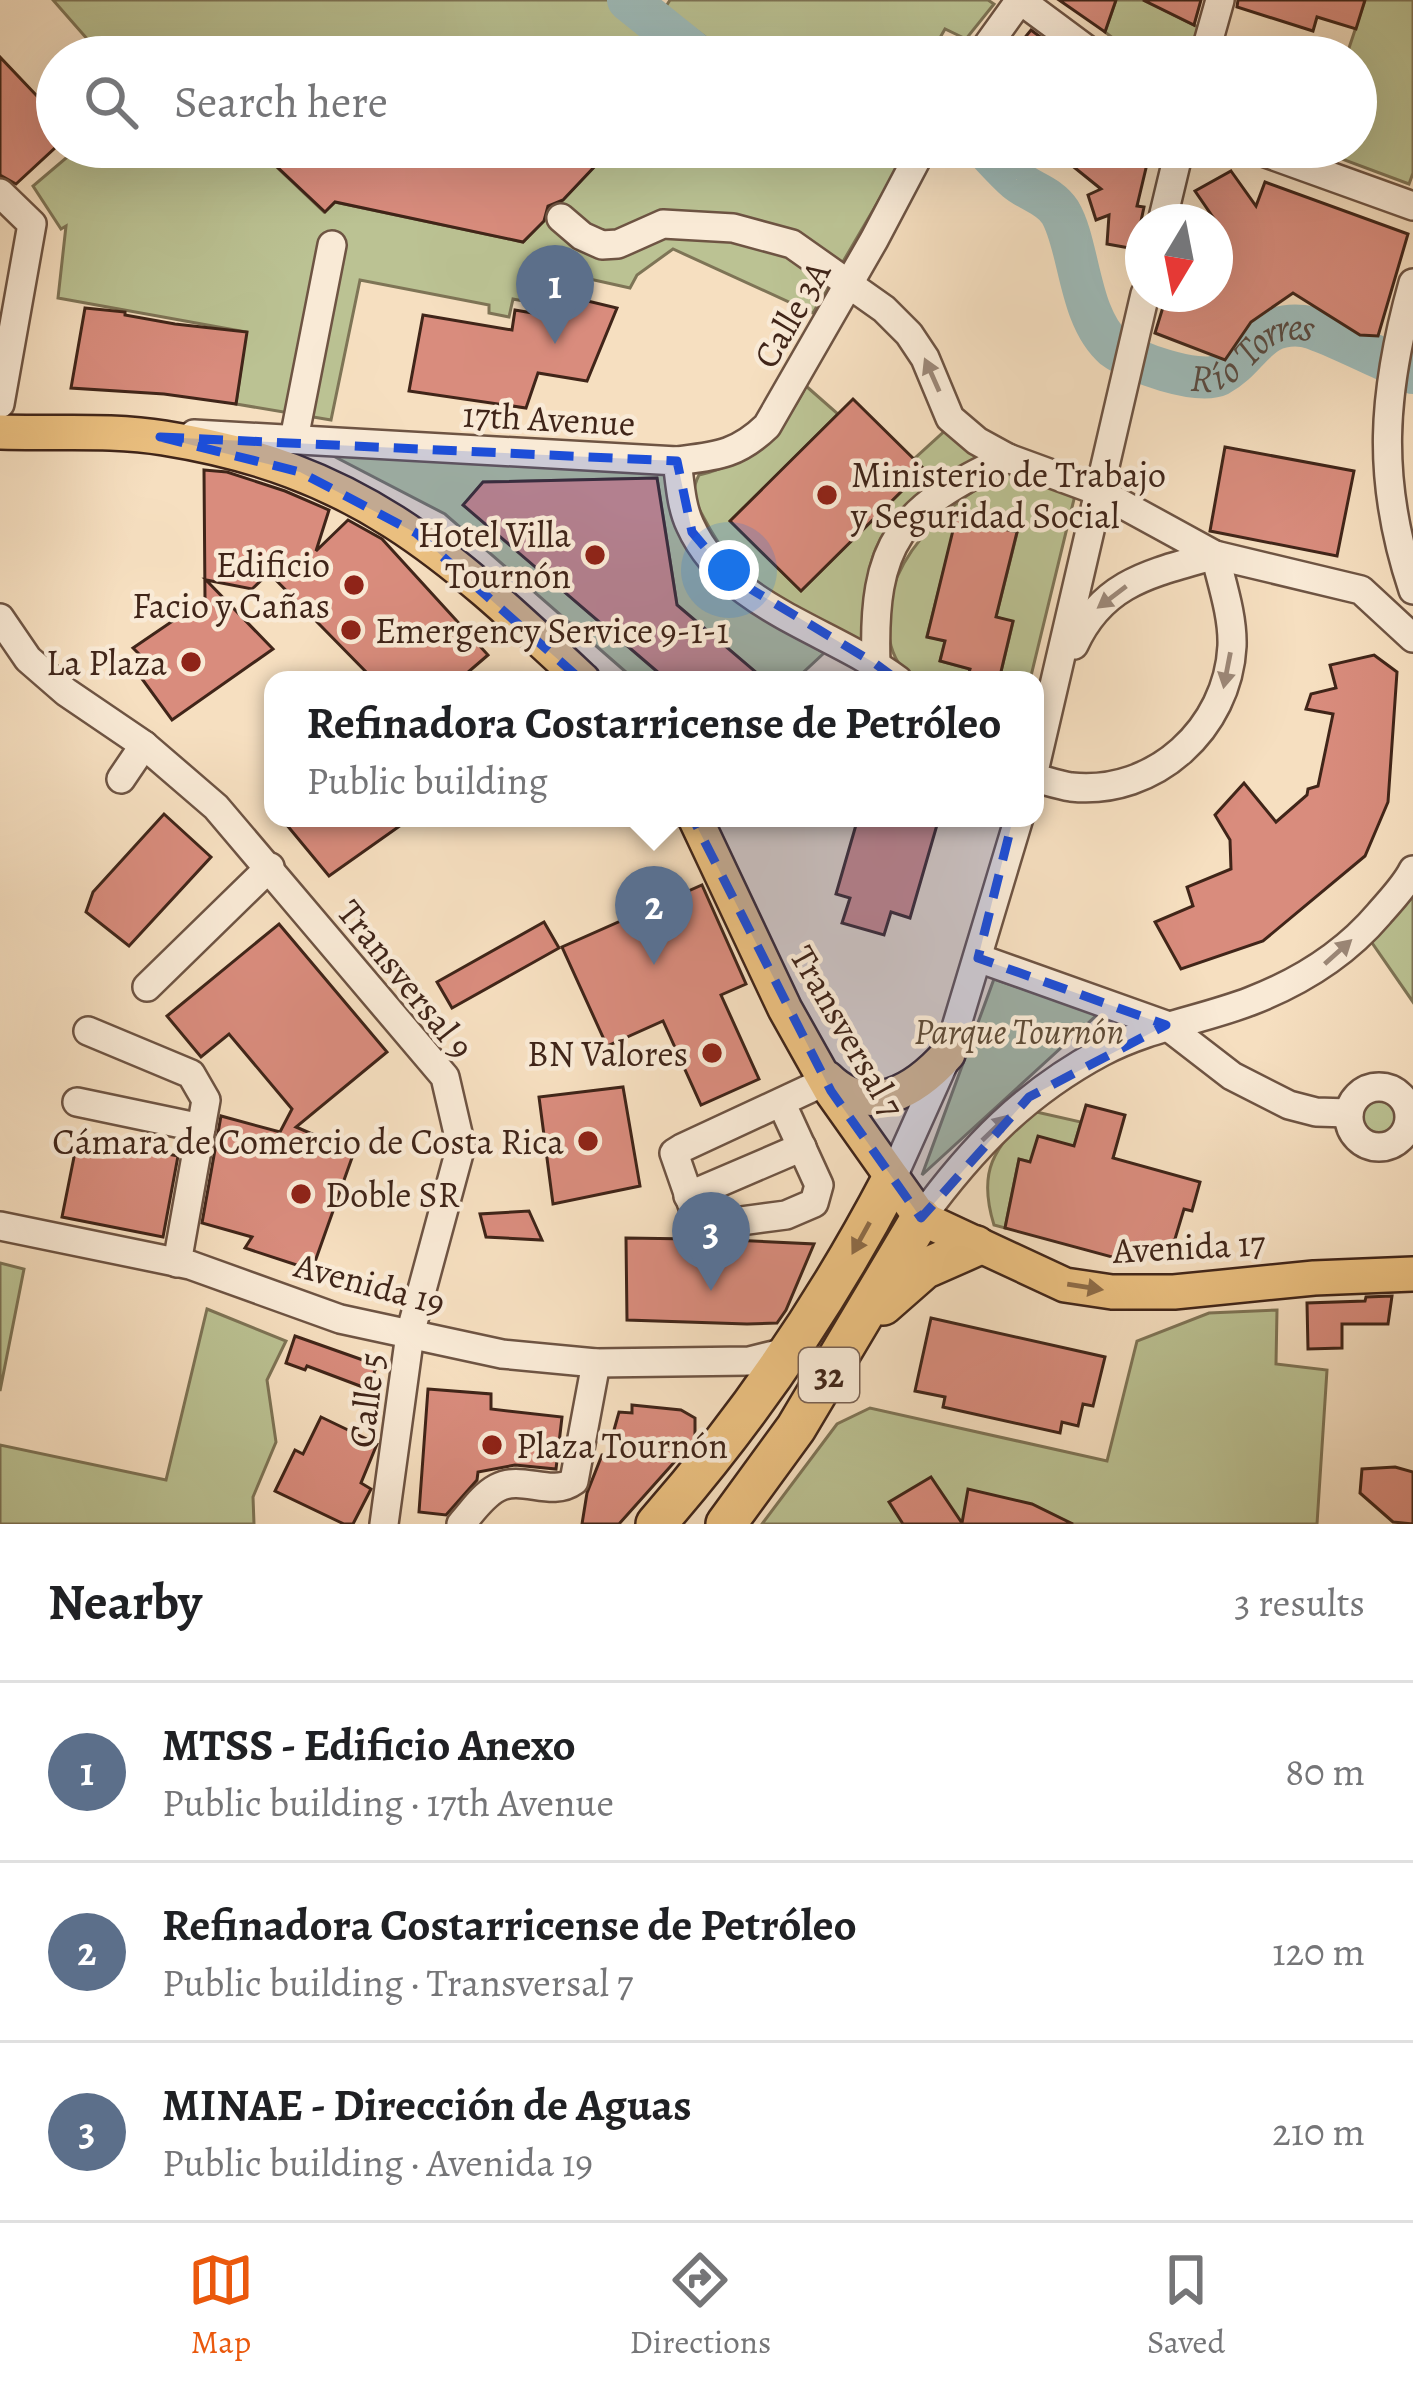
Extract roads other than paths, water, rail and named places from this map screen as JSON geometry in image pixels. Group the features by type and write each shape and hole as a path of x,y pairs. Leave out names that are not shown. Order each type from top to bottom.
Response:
{"highway":[{"name":"32","path":"656,1524 752,1405 829,1295 891,1181"},
{"name":"32","path":"726,1524 796,1428 921,1218"},
{"path":"863,1318 924,1269 976,1246"}],"main road":[{"path":"0,432 160,437 278,465 349,494 416,533 473,577 573,671"},
{"name":"Transversal 7","path":"699,827 785,1010 891,1181 921,1218 976,1246"},
{"path":"824,1077 855,1096 897,1096 915,1086 947,1054"},
{"name":"Avenida 17","path":"976,1246 1065,1285 1112,1292 1174,1292 1413,1274"}],"street":[{"path":"994,36 1020,0 1069,36"},
{"path":"1210,36 1220,0"},
{"name":"Calle 3A","path":"676,461 746,447 766,426 911,168"},
{"path":"1166,204 1175,168"},
{"path":"1307,168 1413,206"},
{"path":"0,193 32,224 0,404"},
{"path":"560,218 582,236 602,244 618,244 663,224 733,228 792,244 884,309 909,334 925,358 950,418 977,441 1008,458 1098,491 1215,555 1361,590 1413,638"},
{"path":"294,439 332,245"},
{"path":"1413,283 1396,342 1387,486 1413,590"},
{"path":"1044,731 1141,312"},
{"name":"17th Avenue","path":"160,437 208,433 676,461 692,532 729,575 765,605 885,671"},
{"path":"887,671 878,583 890,549 949,485 1008,458"},
{"path":"1054,690 1086,618 1116,589 1215,555"},
{"path":"1044,780 1072,787 1113,785 1151,773 1184,750 1210,719 1227,682 1232,643 1215,555"},
{"name":"Transversal 9","path":"2,623 28,659 216,807 270,867 445,1077 460,1146"},
{"path":"121,779 144,746"},
{"path":"891,1181 947,1054 1014,827"},
{"path":"147,987 270,867"},
{"path":"921,1218 980,1142 1029,1097 1108,1048 1166,1025 1250,1001 1321,968 1370,924 1412,875"},
{"path":"978,958 1166,1025 1254,1090 1316,1112 1349,1113"},
{"path":"88,1031 191,1075 206,1100 176,1263"},
{"path":"781,1102 819,1185 814,1203 786,1215 704,1226 698,1222 674,1154 824,1077"},
{"path":"77,1102 201,1128"},
{"name":"Calle 5","path":"384,1524 410,1334 460,1146"},
{"path":"688,1196 802,1147"},
{"name":"Avenida 19","path":"0,1226 176,1263 340,1319 502,1354 596,1363 728,1361 790,1351"},
{"path":"728,1361 749,1378 752,1405"},
{"path":"461,1524 502,1486 563,1489 574,1481 596,1363"}],"waterway":[{"name":"Río Torres","path":"628,0 673,36"},
{"name":"Río Torres","path":"1004,168 1060,212 1093,318 1102,335 1123,354 1165,370 1209,377 1230,368 1275,329 1303,326 1413,373"}],"place":[{"name":"MTSS - Edificio Anexo","path":"555,344"},
{"name":"Ministerio de Trabajo y Seguridad Social","path":"827,495"},
{"name":"Hotel Villa Tournón","path":"595,555"},
{"name":"Edificio Facio y Cañas","path":"354,585"},
{"name":"Emergency Service 9-1-1","path":"351,630"},
{"name":"La Plaza","path":"191,662"},
{"name":"Refinadora Costarricense de Petróleo","path":"654,965"},
{"name":"BN Valores","path":"712,1053"},
{"name":"Cámara de Comercio de Costa Rica","path":"588,1141"},
{"name":"Doble SR","path":"301,1194"},
{"name":"MINAE - Dirección de Aguas","path":"711,1291"},
{"name":"Plaza Tournón","path":"492,1445"}],"park label":[{"name":"Parque Tournón","path":"1019,1031"}]}
